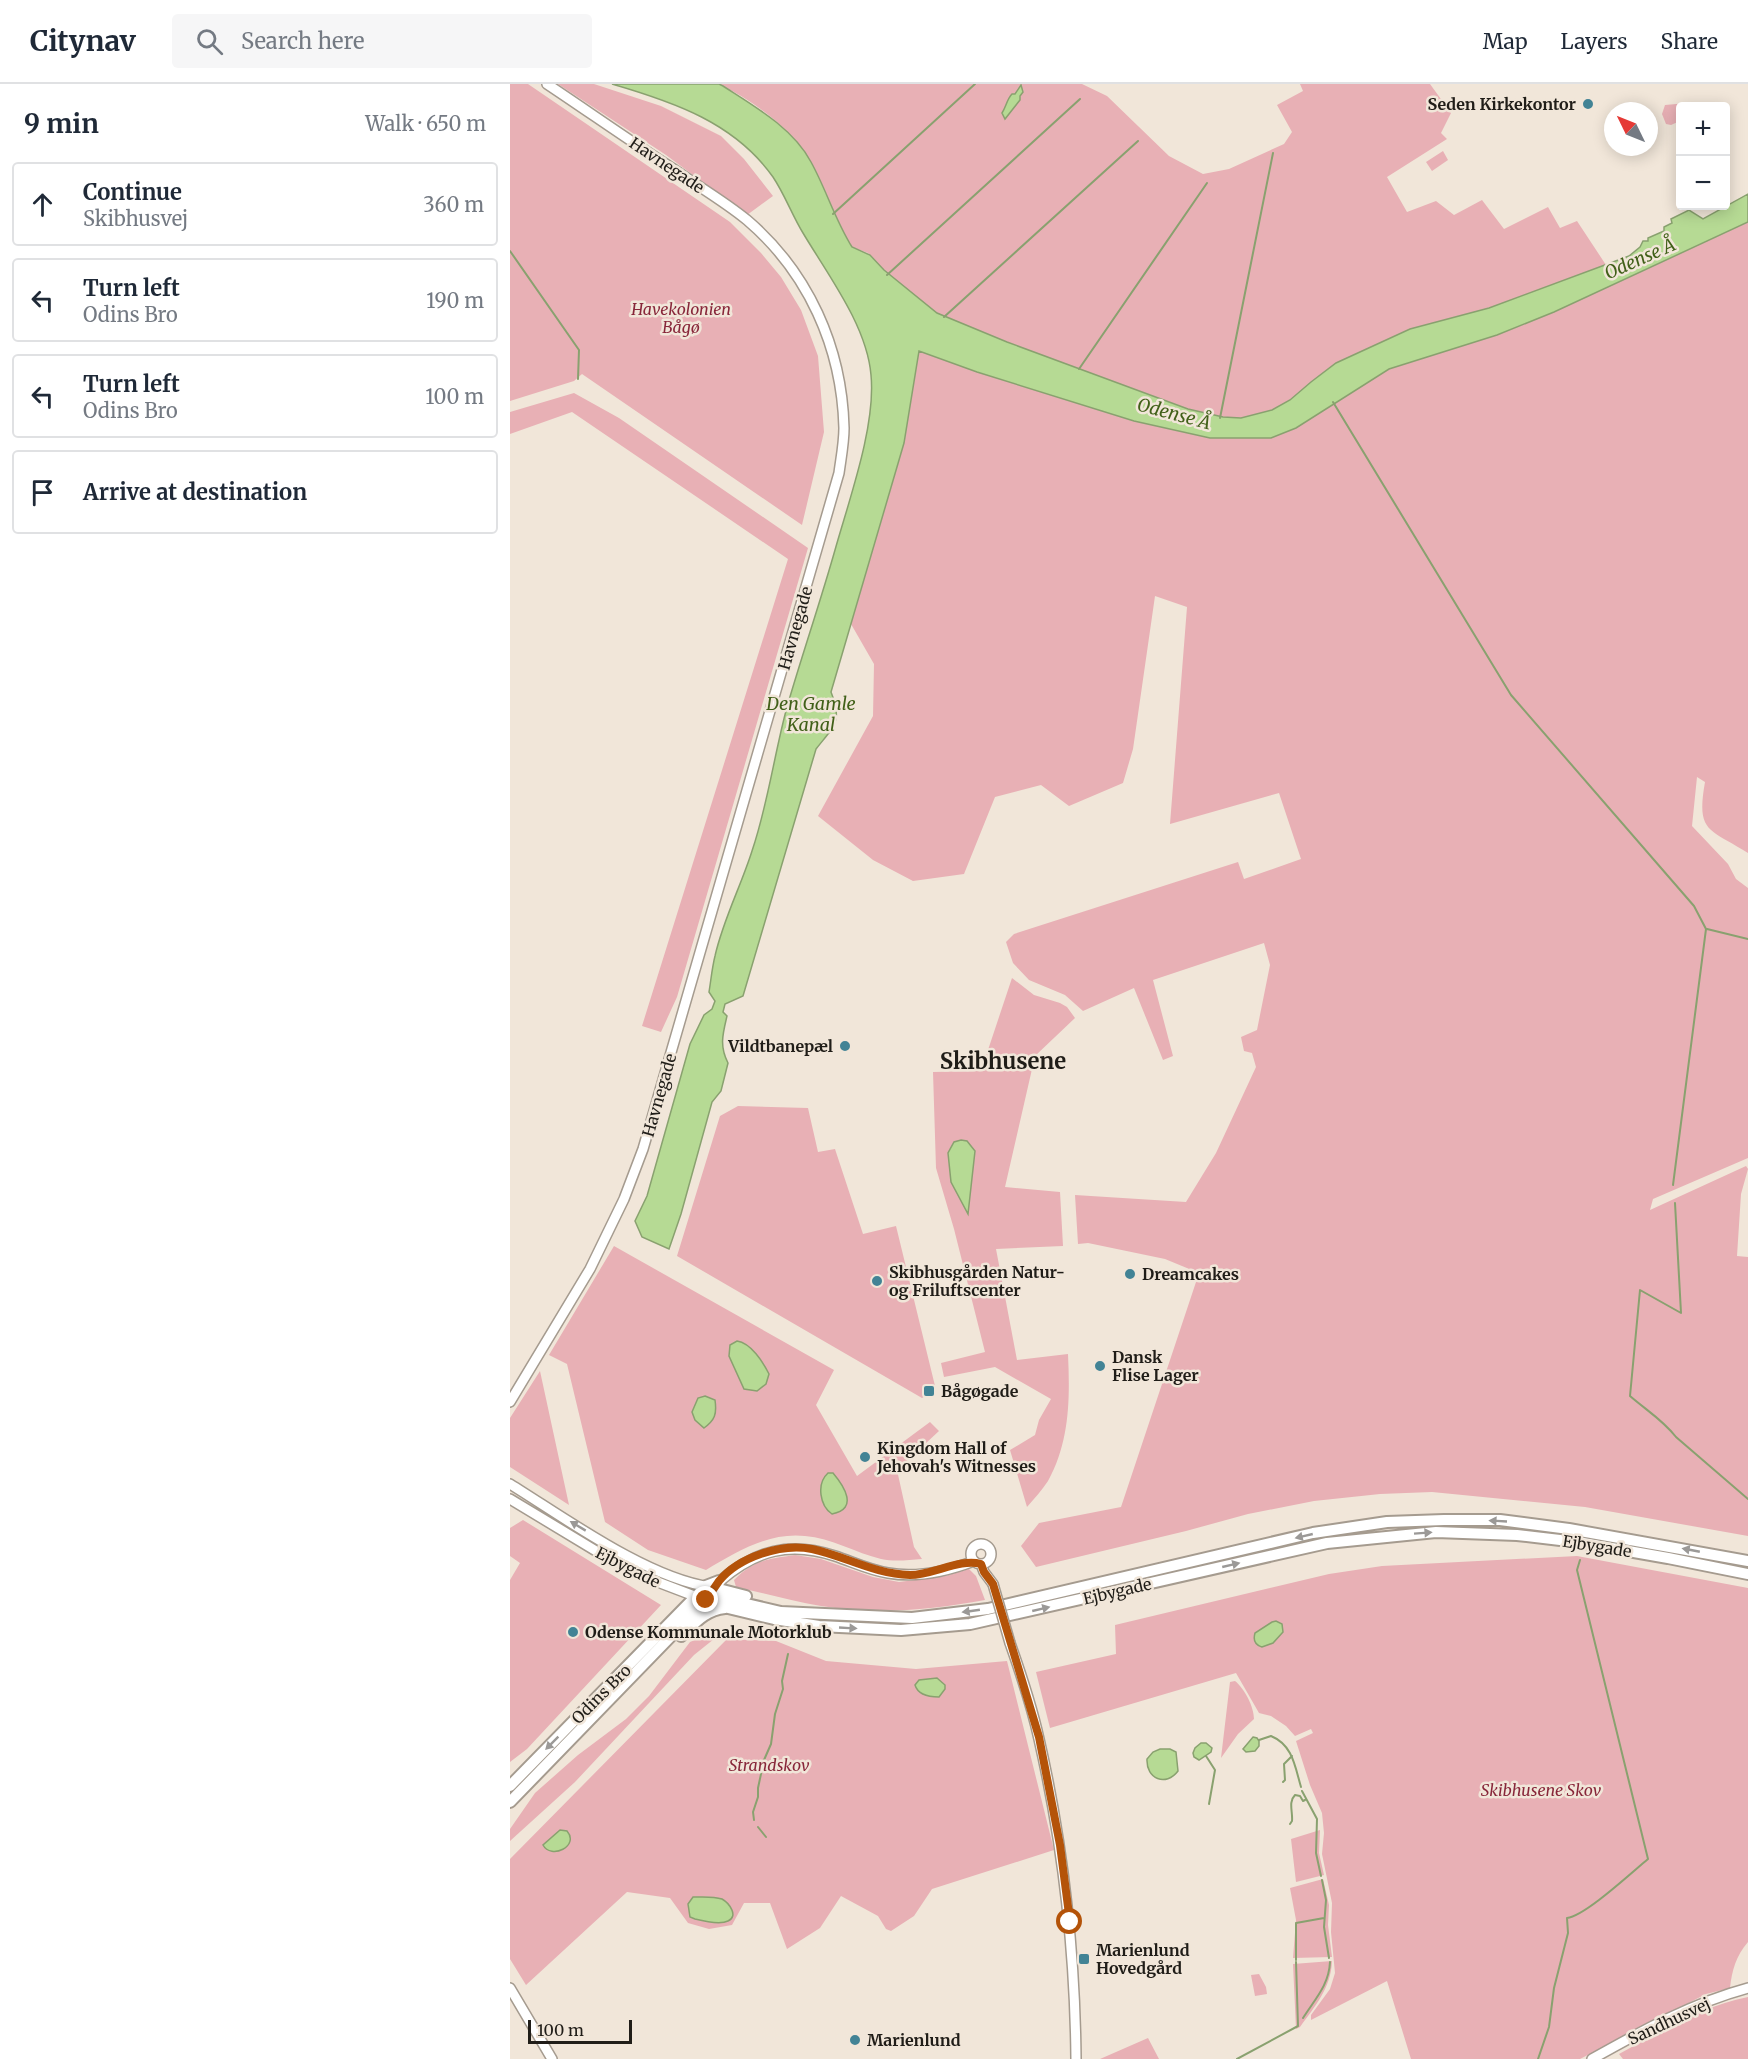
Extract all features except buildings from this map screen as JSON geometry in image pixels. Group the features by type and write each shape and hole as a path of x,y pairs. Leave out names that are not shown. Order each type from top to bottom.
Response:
{"main road":[{"name":"Ejbygade","path":"709,1591 781,1612 912,1618 988,1609 1313,1533 1388,1522 1500,1520 1580,1530 1748,1561"},
{"name":"Ejbygade","path":"709,1591 728,1608 774,1619 819,1626 901,1630 970,1624 1327,1543 1436,1532 1517,1535 1576,1542 1748,1574"},
{"path":"637,1672 709,1591"},
{"name":"Odins Bro","path":"510,1786 709,1591"},
{"path":"637,1672 651,1664 704,1614 716,1609 728,1608"},
{"name":"Odins Bro","path":"510,1802 637,1672"}],"street":[{"name":"Havnegade","path":"510,1402 590,1269 620,1207 643,1149 833,495 839,473 844,429 841,387 832,349 819,314 802,282 777,249 746,219 547,84"},
{"name":"Ejbygade","path":"510,1484 622,1552 709,1591"},
{"name":"Ejbygade","path":"510,1499 612,1560 655,1581 709,1591"},
{"name":"Odins Bro","path":"709,1591 752,1558 789,1548 810,1548 870,1569 911,1575 979,1560 993,1584 1039,1737 1060,1845 1070,1922 1075,1987 1076,2059"},
{"path":"510,1988 552,2059"},
{"name":"Sandhusvej","path":"1592,2059 1683,2011 1748,1988"}],"green space":[{"name":"Havekolonien Bågø","path":"510,84 528,84 730,222 781,277 801,310 818,356 824,432 802,525 582,374 574,381 510,401"},
{"path":"558,84 594,84 661,106 721,136 744,159 773,196 747,215 666,155"},
{"path":"719,84 1082,84 1107,96 1169,156 1203,174 1229,169 1284,144 1292,132 1277,105 1303,91 1300,84 1430,84 1451,113 1441,133 1447,139 1387,177 1407,212 1436,201 1454,215 1482,200 1504,229 1548,207 1560,228 1577,221 1606,265 1489,308 1410,329 1336,363 1290,401 1272,410 1241,418 1223,417 1188,409 1007,342 937,313 884,270 868,253 852,247 816,170 802,148 782,126 744,98"},
{"path":"1676,104 1676,123 1666,124 1662,114 1665,105"},
{"path":"1443,151 1448,160 1432,171 1426,162"},
{"path":"1748,222 1748,853 1715,833 1704,820 1702,811 1705,782 1697,777 1692,826 1728,864 1736,879 1748,888 1748,1158 1653,1199 1650,1210 1746,1166 1748,1169 1741,1194 1737,1256 1748,1257 1748,1536 1585,1507 1432,1492 1380,1494 1314,1501 1248,1514 1036,1567 1021,1546 1039,1523 1121,1507 1199,1273 1165,1259 1088,1243 1078,1244 1075,1195 1186,1202 1216,1153 1256,1067 1252,1053 1244,1051 1241,1037 1257,1030 1270,965 1264,943 1153,980 1173,1056 1163,1060 1134,988 1083,1011 1065,995 1029,980 1013,963 1006,942 1014,934 1238,862 1244,879 1301,859 1279,793 1170,824 1187,607 1155,596 1133,749 1123,783 1069,806 1041,785 995,797 964,874 913,881 873,860 818,816 873,716 874,664 851,624 904,443 919,350 977,372 1134,421 1210,438 1271,438 1296,428 1389,369 1497,335 1554,312"},
{"path":"574,393 619,418 808,548 677,997 661,1032 642,1026 788,559 572,412 510,434 510,412"},
{"path":"1012,978 1034,995 1067,1007 1075,1018 1035,1056 1005,1187 1060,1192 1063,1246 996,1249 1017,1360 1068,1354 1067,1419 1061,1450 1048,1481 1027,1507 1010,1450 1035,1435 1039,1420 1051,1399 995,1367 944,1377 941,1363 985,1352 936,1168 933,1072 981,1071"},
{"path":"738,1106 808,1108 818,1152 835,1149 863,1234 896,1226 936,1390 922,1398 677,1256 720,1116"},
{"path":"614,1246 834,1370 816,1405 857,1476 930,1422 939,1431 897,1470 914,1547 922,1559 896,1561 881,1559 815,1537 792,1536 766,1540 753,1545 706,1570 648,1550 605,1522 567,1364 549,1355"},
{"path":"540,1371 569,1505 510,1467 510,1418"},
{"name":"Odense Kommunale Motorklub","path":"523,1520 661,1605 527,1749 510,1762 510,1580 520,1563 510,1556 510,1528"},
{"path":"795,1555 821,1559 873,1577 899,1582 945,1576 969,1569 976,1576 985,1600 924,1609 882,1611 841,1609 736,1587 734,1580 755,1564 769,1559"},
{"name":"Skibhusene Skov","path":"1577,1556 1748,1588 1748,1942 1735,1964 1730,1988 1706,1994 1580,2059 1411,2059 1387,1981 1311,2020 1311,2015 1330,1989 1335,1973 1331,1932 1332,1903 1322,1854 1324,1833 1322,1813 1296,1741 1313,1733 1311,1729 1295,1736 1286,1726 1271,1716 1259,1713 1236,1673 1050,1728 1036,1672 1116,1654 1115,1625 1329,1574 1382,1566"},
{"path":"716,1631 719,1635 694,1655 575,1782 510,1841 510,1829 535,1793 578,1755 626,1719 649,1696 690,1642"},
{"name":"Strandskov","path":"727,1639 776,1641 826,1661 916,1669 1007,1661 1054,1850 932,1889 914,1916 891,1931 886,1929 878,1916 841,1896 820,1928 787,1949 770,1903 744,1903 732,1925 709,1929 688,1923 670,1898 627,1892 526,1985 510,1959 510,1859"},
{"path":"1235,1681 1248,1699 1254,1719 1238,1734 1221,1758 1230,1682"},
{"path":"1320,1830 1319,1853 1324,1875 1296,1882 1291,1839"},
{"path":"1323,1879 1329,1905 1328,1925 1332,1957 1293,1958 1296,1920 1290,1888"},
{"path":"1332,1961 1329,1980 1321,1996 1300,2027 1296,2029 1293,1964"},
{"path":"1259,1974 1267,1994 1255,1996 1251,1975"},
{"path":"1748,1997 1748,2059 1623,2059 1619,2054 1698,2013"},
{"path":"1148,2038 1159,2059 1100,2059"}],"water":[{"path":"612,84 719,84 772,119 794,139 811,162 852,247 870,255 884,270 937,313 1007,342 1188,409 1223,417 1241,418 1272,410 1290,400 1336,363 1410,329 1489,308 1629,256 1640,247 1643,241 1648,241 1648,238 1664,231 1664,227 1672,223 1671,219 1689,210 1703,219 1719,210 1730,210 1730,204 1748,194 1748,222 1554,312 1497,335 1389,369 1296,428 1271,438 1210,438 1134,421 977,372 919,351 904,443 831,692 835,702 835,723 816,749 743,996 725,1004 723,1012 727,1016 723,1045 728,1063 721,1091 712,1102 669,1249 642,1237 635,1221 647,1196 690,1044 704,1015 712,1009 715,1001 709,992 715,956 758,833 787,707 860,463 869,417 871,375 862,338 845,301 799,226 773,177 741,142 722,129 702,117"},
{"path":"1021,85 1023,92 1020,100 1005,119 1002,113 1012,94 1015,94"},
{"path":"967,1141 975,1151 968,1214 951,1182 948,1153 954,1142"},
{"path":"737,1341 752,1349 769,1374 766,1384 757,1391 744,1389 729,1356 730,1345"},
{"path":"705,1396 715,1400 716,1409 713,1419 704,1428 695,1420 692,1412 698,1398"},
{"path":"828,1473 833,1473 847,1496 845,1507 832,1514 825,1506 821,1495 822,1483"},
{"path":"1272,1622 1282,1624 1283,1632 1273,1643 1262,1647 1258,1645 1254,1638 1255,1633"},
{"path":"937,1678 945,1685 939,1697 922,1693 915,1685 919,1680"},
{"path":"1253,1737 1259,1741 1259,1746 1255,1751 1246,1752 1243,1749"},
{"path":"1201,1743 1206,1743 1212,1748 1211,1752 1199,1760 1194,1757 1193,1753"},
{"path":"1170,1749 1176,1752 1178,1771 1163,1780 1153,1776 1147,1759 1153,1752"},
{"path":"560,1830 567,1831 570,1842 558,1851 547,1849 543,1845"},
{"path":"693,1897 722,1899 730,1906 733,1916 721,1923 690,1917 688,1904"}],"waterway":[{"path":"833,214 975,84"},
{"path":"887,275 1080,99"},
{"path":"944,317 1138,141"},
{"name":"Odense Å","path":"1220,418 1273,153"},
{"path":"1079,369 1207,183"},
{"path":"510,251 579,350 578,379"},
{"path":"1333,402 1511,695 1694,906 1706,929 1673,1185"},
{"path":"1707,929 1748,939"},
{"path":"1675,1203 1681,1313 1640,1290 1630,1396 1748,1499"},
{"path":"1538,2059 1549,2027 1554,1988 1568,1933 1567,1918 1596,1902 1648,1859 1577,1570 1580,1560"},
{"path":"754,1820 753,1812 764,1760 771,1744 788,1654"},
{"path":"1259,1740 1271,1736 1284,1745 1295,1764 1301,1787"},
{"path":"1206,1756 1215,1770 1209,1804"},
{"path":"1283,1782 1285,1780 1284,1764 1292,1756"},
{"path":"1302,1791 1317,1819 1316,1853 1321,1876"},
{"path":"1290,1824 1293,1798 1295,1795 1305,1800"},
{"path":"758,1827 766,1837"},
{"path":"1322,1880 1326,1900 1324,1927 1329,1958"},
{"path":"1296,1960 1296,1923 1324,1918"},
{"path":"1237,2059 1298,2026 1296,1962"},
{"path":"1303,2018 1324,1985 1330,1962"}],"place":[{"name":"Seden Kirkekontor","path":"1588,104"},
{"name":"Vildtbanepæl","path":"845,1046"},
{"name":"Dreamcakes","path":"1130,1274"},
{"name":"Skibhusgården Natur- og Friluftscenter","path":"877,1281"},
{"name":"Dansk Flise Lager","path":"1100,1366"},
{"name":"Bågøgade","path":"929,1391"},
{"name":"Kingdom Hall of Jehovah's Witnesses","path":"865,1457"},
{"name":"Odense Kommunale Motorklub","path":"573,1632"},
{"name":"Marienlund Hovedgård","path":"1084,1959"},
{"name":"Marienlund","path":"855,2040"}],"district":[{"name":"Skibhusene","path":"1003,1061"}],"route":[{"path":"706,1600 720,1581 752,1558 789,1548 810,1548 870,1569 911,1575 974,1561 981,1564 993,1584 1039,1737 1060,1845 1070,1922"}],"water label":[{"name":"Den Gamle Kanal","path":"811,714"}]}
